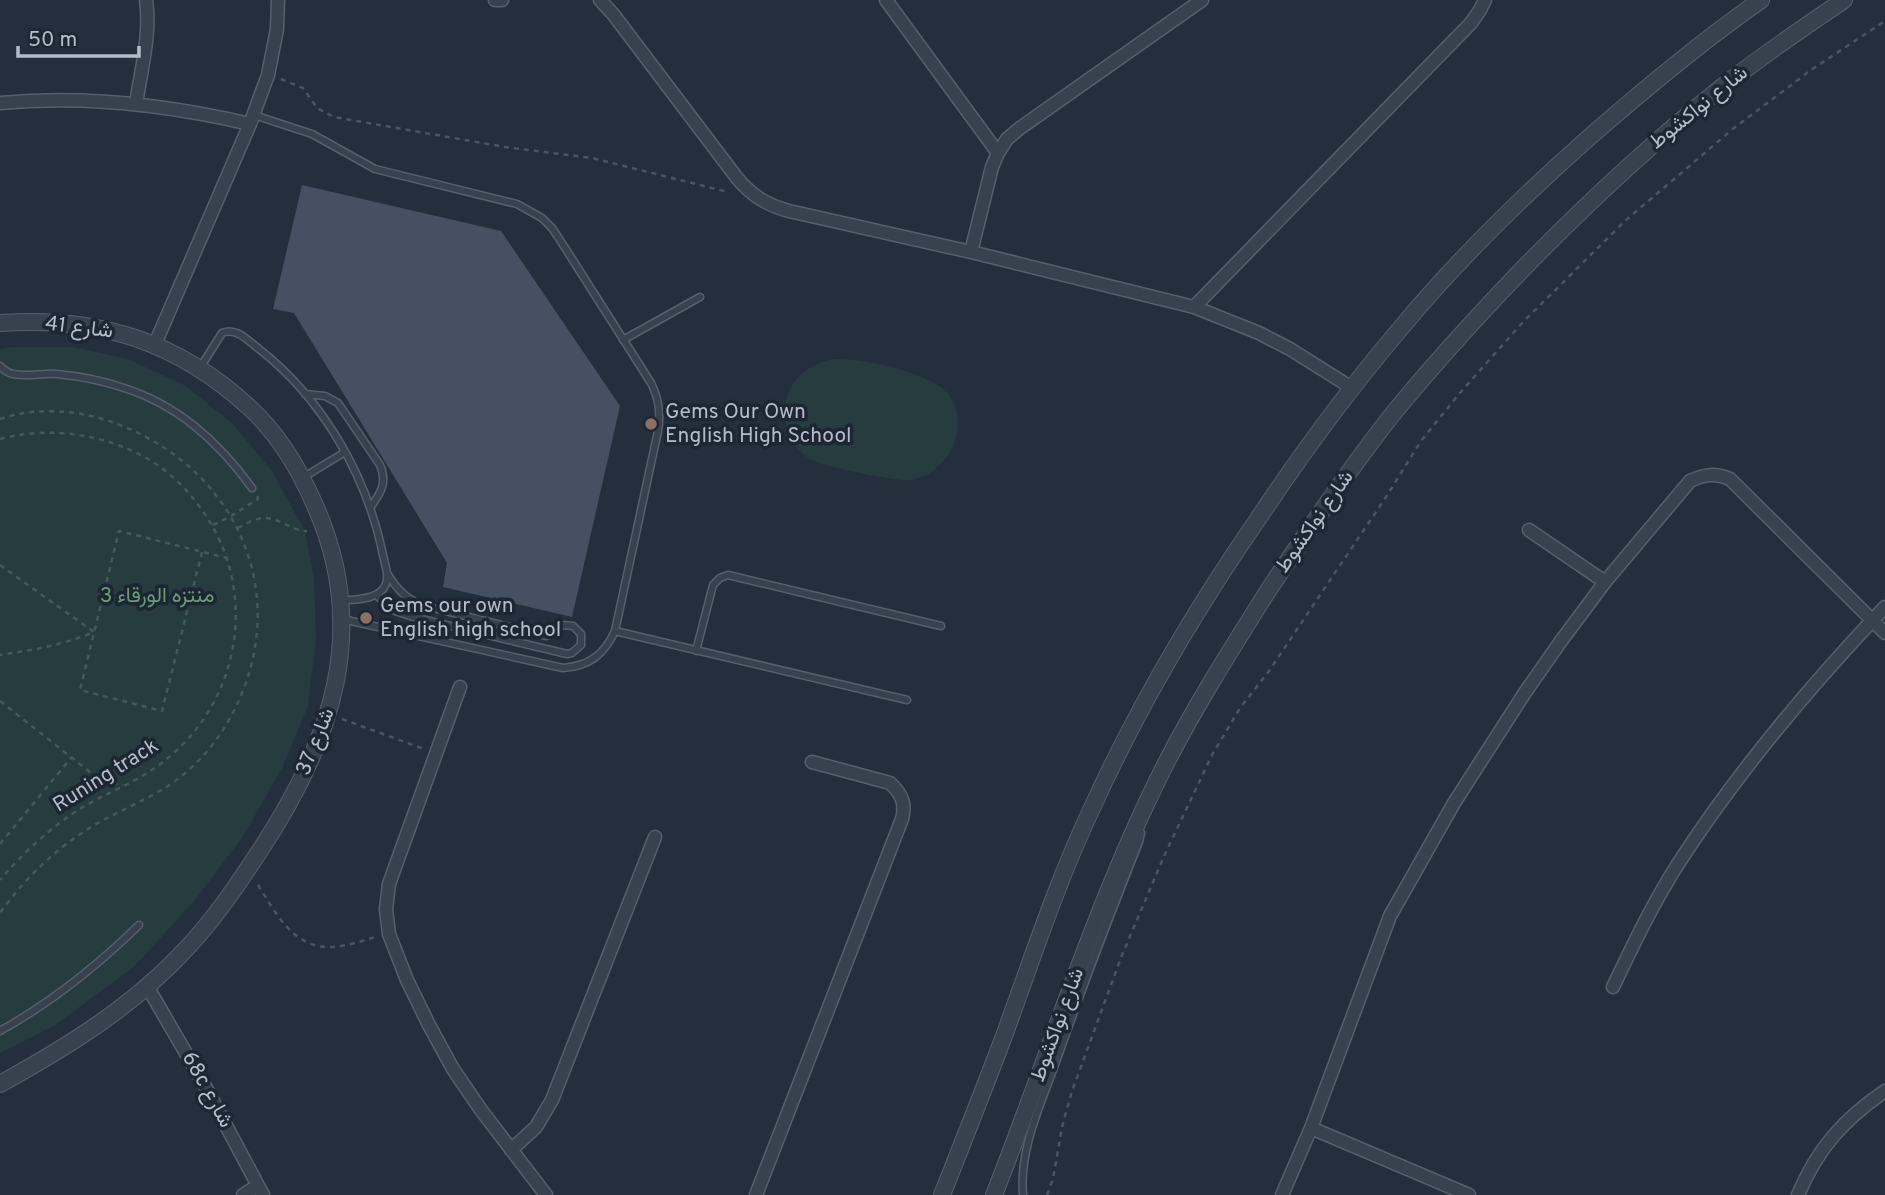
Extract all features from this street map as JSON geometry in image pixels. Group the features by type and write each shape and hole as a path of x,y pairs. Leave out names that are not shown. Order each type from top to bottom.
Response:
{"street":[{"path":"136,104 145,46 148,14 146,0"},
{"path":"155,344 252,119 268,75 277,29 278,0"},
{"path":"495,0 502,0"},
{"path":"600,0 737,178 760,200 789,211 1195,307 1259,333 1352,388"},
{"path":"886,0 998,153"},
{"path":"971,252 992,167 1007,139 1202,0"},
{"path":"1195,307 1471,23 1485,0"},
{"path":"942,1195 1045,921 1090,810 1123,742 1188,627 1235,552 1352,388 1444,278 1566,158 1688,55 1761,0"},
{"name":"شارع نواكشوط","path":"995,1195 1086,948 1140,817 1164,767 1229,653 1343,481 1392,415 1440,358 1546,245 1659,140 1721,88 1844,0"},
{"path":"0,103 76,100 136,104 252,119"},
{"name":"شارع 41","path":"0,323 90,326 155,344"},
{"name":"شارع 37","path":"0,1084 101,1023 185,951 218,911 272,833 294,794 329,714 338,672 342,619 335,563 325,526 303,478 283,446 259,416 231,390 200,368 155,344"},
{"path":"1282,1195 1311,1128 1390,916 1454,803 1524,694 1605,582 1690,481 1710,474 1730,479 1885,633"},
{"path":"1529,530 1605,582"},
{"path":"1613,987 1654,905 1702,828 1783,720 1885,607"},
{"path":"460,687 389,884 386,909 389,934 412,992 453,1069 481,1111 546,1195"},
{"path":"756,1195 905,809 898,790 890,783 812,762"},
{"path":"511,1150 536,1127 552,1100 656,837"},
{"name":"68c شارع","path":"147,986 211,1096 260,1190"},
{"path":"1798,1195 1822,1149 1841,1126 1864,1105 1885,1091"},
{"path":"1311,1128 1469,1195"},
{"path":"243,1195 260,1190"}],"lane":[{"path":"252,119 312,134 375,169 530,209 552,228 656,394 660,419 615,631 601,654 576,667 563,668 342,619"},
{"path":"624,340 700,297"},
{"path":"200,368 222,333 235,332 264,353 304,394 345,452 370,508 380,540 387,580 376,595 341,601"},
{"path":"0,366 7,373 15,375 56,374 89,379 122,387 153,400 182,416 208,437 232,461 252,488"},
{"path":"304,394 325,396 338,403 380,466 383,472 383,487 370,508"},
{"path":"303,478 345,452"},
{"path":"376,595 387,606 404,615 567,654 581,645 581,634 573,626 562,625 546,636 421,605 406,598 387,573"},
{"path":"696,651 713,585 728,575 941,626"},
{"path":"615,631 906,699"},
{"path":"1023,1195 1023,1168 1033,1128 1087,974 1139,842 1140,817"},
{"path":"0,1031 61,992 97,964 139,925"}],"path":[{"path":"1047,1195 1054,1180 1064,1118 1084,1055 1142,904 1206,768 1240,708 1269,671 1421,440 1523,322 1625,221 1734,128 1811,70 1885,21"},
{"path":"268,75 303,88 317,108 334,117 478,143 592,158 733,193"},
{"path":"0,419 57,411 103,418 142,433 177,456 207,482 238,528 248,551 258,611 250,672 225,727 207,751 185,773 160,791 109,816 64,846 26,881 0,913"},
{"name":"Runing track","path":"0,439 56,433 98,439 133,450 165,469 192,494 213,525 228,558 236,612 235,639 220,691 207,715 190,737 171,756 149,772 99,797 52,829 30,847 0,880"},
{"path":"213,525 258,499 252,488"},
{"path":"238,528 264,518 305,531 325,526"},
{"path":"202,552 162,711 80,690 119,531 228,558"},
{"path":"0,565 94,632"},
{"path":"0,655 45,648 94,632"},
{"path":"0,701 95,776 110,783 124,785"},
{"path":"329,714 436,753"},
{"path":"0,844 71,758"},
{"path":"248,869 283,923 301,939 332,947 389,934"}],"green space":[{"name":"منتزه الورقاء 3","path":"73,347 128,359 186,386 234,425 272,471 305,531 314,579 316,639 308,706 283,766 244,835 195,900 134,967 55,1025 0,1053 0,349"},
{"path":"833,359 892,367 922,377 944,390 953,402 957,416 954,445 946,458 924,476 909,480 843,469 810,459 800,451 787,429 785,405 788,393 804,372"}],"building":[{"path":"302,185 501,231 620,406 572,617 443,587 447,563 294,313 273,309"}],"place":[{"name":"Gems Our Own English High School","path":"651,424"},
{"name":"Gems our own English high school","path":"366,618"}]}
